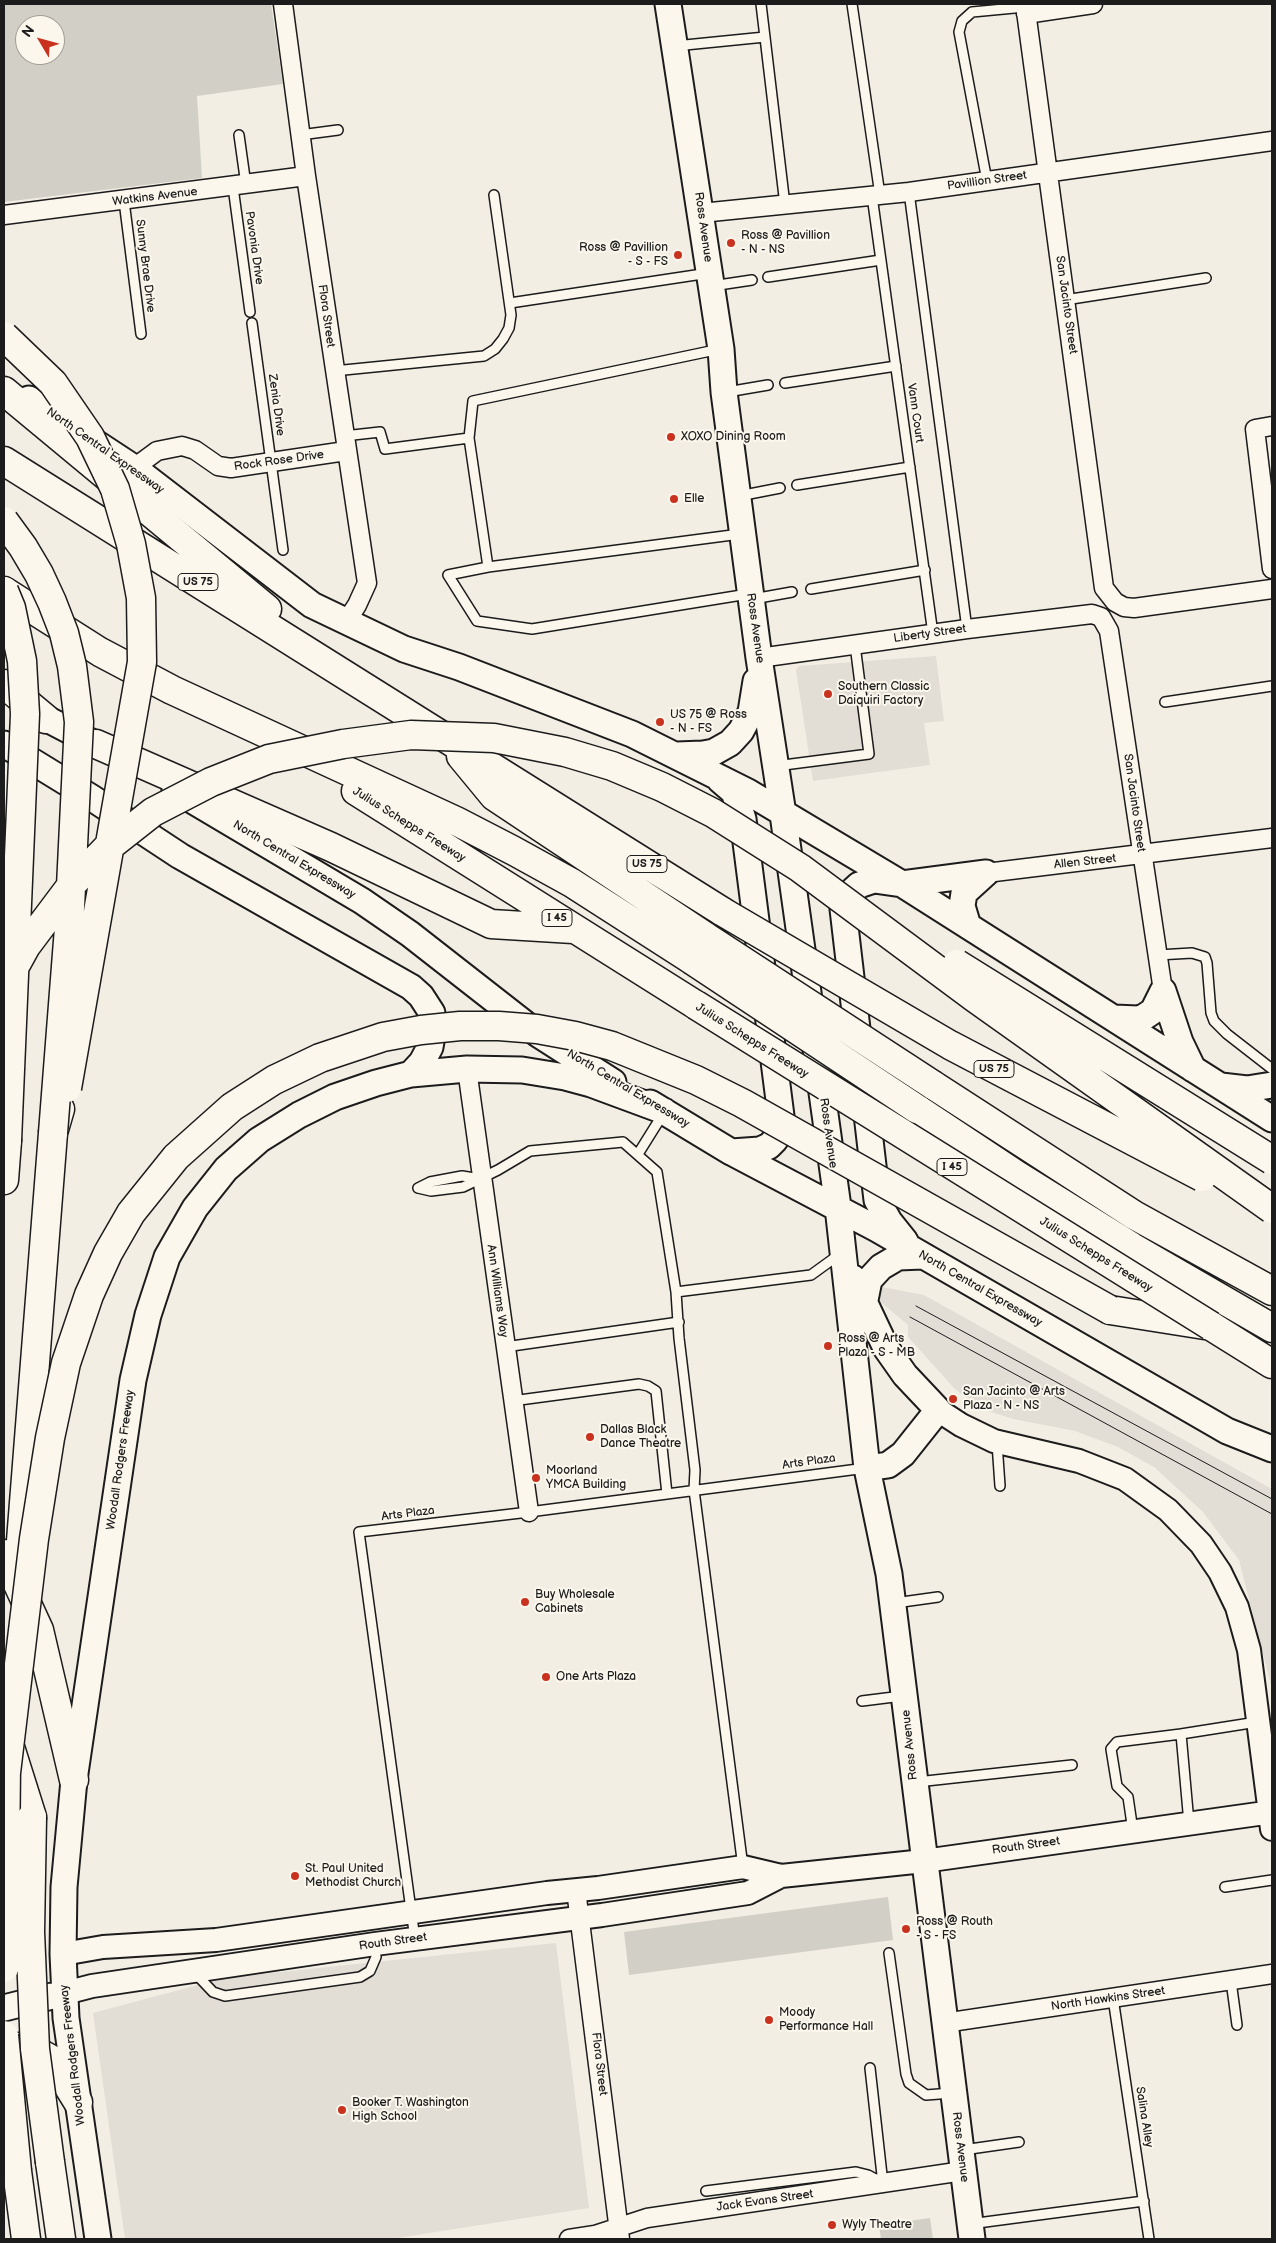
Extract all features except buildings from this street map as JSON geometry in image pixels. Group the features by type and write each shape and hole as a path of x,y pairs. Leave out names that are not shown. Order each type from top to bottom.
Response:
{"highway":[{"path":"4,336 53,383 90,437 115,490 132,544 142,598 142,662 67,1088 53,1133"},
{"path":"4,391 292,629 392,704"},
{"name":"US 75","path":"4,461 723,912 950,1045 1272,1214"},
{"path":"4,521 23,547 39,574 55,610 72,666 79,722 70,918 35,1355 5,1781 4,1969"},
{"path":"4,591 100,652 231,719 448,817 514,850 572,883 1116,1237 1272,1328"},
{"path":"4,591 10,608 22,662 25,714 4,1180"},
{"path":"4,684 46,719"},
{"name":"Julius Schepps Freeway","path":"231,719 336,779 696,1006 1272,1364"},
{"path":"4,986 26,946 74,882 106,849 153,812 212,782 269,758 342,744 411,735 485,737 566,752 612,766 662,786 713,814 1272,1160"},
{"path":"445,736 494,796 706,937 1134,1215 1272,1292"},
{"path":"96,744 332,847 491,924 574,929"},
{"path":"800,868 975,998 1272,1209"},
{"path":"5,1781 34,1539 55,1413 73,1338 89,1295 108,1253 131,1213 159,1176 212,1122 252,1093 274,1080 320,1058 351,1046 421,1030 460,1026 537,1029 575,1036 612,1046 696,1080 742,1103 1110,1310 1211,1326"},
{"path":"4,1554 39,1630 74,1780"},
{"path":"8,1744 32,1817 30,1932 35,2049 61,2239"},
{"path":"4,2035 17,2171 26,2239"},
{"path":"4,2047 29,2047 52,2060 78,2102"}],"main road":[{"name":"Ross Avenue","path":"668,4 721,349 724,392 759,658 783,814 838,1207 867,1468 888,1574 905,1696 914,1782 971,2232"},
{"name":"North Central Expressway","path":"4,382 134,468 278,581 312,605 404,649 459,667 632,734 714,774 902,884 1272,1120"},
{"path":"674,755 714,752 730,743 741,731 751,712 759,658"},
{"name":"North Central Expressway","path":"4,696 96,744 362,901 410,934 538,1034 731,1152 838,1207 1227,1431 1272,1449"},
{"path":"4,744 92,798 180,856 411,987 421,996 432,1013 433,1030 430,1046 422,1062 411,1074"},
{"path":"714,774 734,792 742,818 781,1116 775,1140 769,1146 760,1150 731,1152"},
{"path":"864,1304 869,1280 881,1267 898,1257 917,1253 889,1221 877,1200 843,909 847,896 859,885 874,880 902,884 986,873"},
{"path":"968,926 962,906 964,893 986,873"},
{"path":"1114,1018 1138,1019 1144,1017 1153,1011 1163,991"},
{"path":"1163,991 1180,1042 1193,1069"},
{"name":"Woodall Rodgers Freeway","path":"98,2239 64,1993 64,1887 67,1844 74,1780 133,1380 148,1315 167,1257 195,1208 226,1169 259,1140 299,1115 336,1097 376,1083 411,1074 467,1069 522,1070 565,1077 591,1084 664,1111"},
{"path":"1219,1086 1246,1089 1272,1085"},
{"name":"Ross Avenue","path":"842,1252 864,1304 886,1348 905,1375 938,1410"},
{"path":"867,1468 888,1465 903,1454 938,1410"},
{"path":"4,1931 12,1930 28,1920 47,1898 67,1844"},
{"name":"Routh Street","path":"4,1969 63,1954"},
{"name":"Routh Street","path":"4,2008 64,1993"}],"street":[{"name":"Flora Street","path":"283,4 334,371 367,583 358,605 346,622"},
{"path":"1025,8 1093,4"},
{"name":"San Jacinto Street","path":"1025,8 1049,173 1104,588 1115,602 1124,607 1134,608 1272,589"},
{"name":"Pavillion Street","path":"701,213 909,192 1272,141"},
{"name":"Watkins Avenue","path":"4,215 306,176"},
{"path":"1272,426 1254,429 1272,569"},
{"name":"Rock Rose Drive","path":"134,468 157,451 182,446 195,450 218,466 231,468 271,462 345,443"},
{"name":"Liberty Street","path":"759,658 966,629 1092,614 1101,617"},
{"name":"San Jacinto Street","path":"1101,617 1109,630 1141,856 1163,991"},
{"name":"Allen Street","path":"986,873 1141,856 1272,838"},
{"name":"Ann Williams Way","path":"467,1069 529,1512"},
{"path":"938,1410 961,1425 997,1442 1079,1460 1125,1479 1168,1510 1201,1544 1220,1572 1237,1607 1249,1650 1272,1816"},
{"name":"Routh Street","path":"63,1954 103,1948 216,1940 411,1911 743,1867 781,1876 924,1861 1189,1823 1272,1816"},
{"name":"Routh Street","path":"64,1993 92,1986 374,1944 580,1918 748,1893 781,1876"},
{"name":"Flora Street","path":"576,1890 620,2233"},
{"name":"North Hawkins Street","path":"944,2023 1272,1974"},
{"name":"Jack Evans Street","path":"569,2239 620,2233 647,2218 883,2184 962,2161"}],"lane":[{"path":"761,4 785,205"},
{"name":"Vann Court","path":"852,4 876,196 881,260 933,634"},
{"path":"987,181 959,32 962,21 972,12 1025,8"},
{"path":"675,46 765,38"},
{"path":"300,136 338,130"},
{"name":"Pavonia Drive","path":"239,135 239,186 250,312"},
{"path":"909,192 966,629"},
{"path":"334,371 484,356 495,349 503,340 509,328 511,315 494,195"},
{"name":"Sunny Brae Drive","path":"124,200 141,334"},
{"path":"768,277 881,260"},
{"path":"1065,300 1206,278"},
{"path":"510,304 710,279 752,280"},
{"name":"Zenia Drive","path":"252,323 283,550"},
{"path":"488,566 469,438 474,402 721,349"},
{"path":"785,383 896,366"},
{"path":"724,392 768,385"},
{"path":"345,443 380,432 385,449 469,438"},
{"path":"797,485 910,467"},
{"path":"738,496 780,488"},
{"path":"743,533 488,566 448,576 477,621 532,628 751,596 792,592"},
{"path":"811,589 924,570"},
{"path":"776,766 869,754 855,645"},
{"path":"1165,702 1272,686"},
{"path":"1158,955 1192,953 1205,957 1211,1012 1214,1021 1227,1034 1272,1069"},
{"path":"638,1154 664,1111"},
{"path":"481,1179 462,1176 430,1182 418,1188 431,1191 463,1187 481,1179 530,1151 623,1142 657,1172 676,1292 679,1338 695,1470 694,1490 743,1867"},
{"path":"676,1292 812,1275 842,1252"},
{"path":"505,1347 679,1322"},
{"path":"512,1401 639,1384 648,1386 656,1391 667,1494"},
{"path":"997,1442 1000,1486"},
{"name":"Arts Plaza","path":"415,1939 359,1532 867,1468"},
{"path":"892,1603 938,1597"},
{"path":"862,1701 905,1696"},
{"path":"1133,1831 1128,1797 1117,1786 1111,1749 1117,1742 1258,1722"},
{"path":"1181,1734 1189,1823"},
{"path":"914,1782 1072,1765"},
{"path":"1225,1887 1272,1880"},
{"path":"195,1972 213,1992 225,1996 360,1978 370,1972 376,1957 374,1944"},
{"path":"889,1953 906,2074 909,2083 926,2096 953,2093"},
{"path":"1231,1981 1237,2025"},
{"name":"Salina Alley","path":"1114,1998 1149,2239"},
{"path":"870,2068 883,2184"},
{"path":"962,2161 1019,2142"},
{"path":"706,2191 856,2172 868,2175 883,2184"},
{"path":"971,2232 1144,2202"}],"shaded area":[{"path":"4,4 271,4 283,84 197,96 202,178 4,202"},
{"path":"936,656 944,721 924,723 930,765 813,781 796,670 799,666"},
{"path":"882,1287 924,1295 1272,1489 1272,1689 1239,1560 1203,1512 1154,1467 1118,1447 1075,1431 1013,1419 982,1409 955,1389 908,1337 908,1325 876,1298"},
{"path":"888,1897 893,1940 629,1975 624,1932"},
{"name":"Booker T. Washington High School","path":"556,1943 589,2208 391,2239 125,2239 93,2013 224,1978"},
{"path":"930,2218 933,2239 881,2239 879,2225"}],"tram line":[{"path":"916,1306 1272,1499"},
{"path":"910,1317 1272,1514"}],"place":[{"name":"Ross @ Pavillion - N - NS","path":"731,243"},
{"name":"Ross @ Pavillion - S - FS","path":"678,255"},
{"name":"XOXO Dining Room","path":"671,437"},
{"name":"Elle","path":"674,499"},
{"name":"Southern Classic Daiquiri Factory","path":"828,694"},
{"name":"US 75 @ Ross - N - FS","path":"660,722"},
{"name":"Ross @ Arts Plaza - S - MB","path":"828,1346"},
{"name":"San Jacinto @ Arts Plaza - N - NS","path":"953,1399"},
{"name":"Dallas Black Dance Theatre","path":"590,1437"},
{"name":"Moorland YMCA Building","path":"536,1478"},
{"name":"Buy Wholesale Cabinets","path":"525,1602"},
{"name":"One Arts Plaza","path":"546,1677"},
{"name":"St. Paul United Methodist Church","path":"295,1876"},
{"name":"Ross @ Routh - S - FS","path":"906,1929"},
{"name":"Moody Performance Hall","path":"769,2020"},
{"name":"Booker T. Washington High School","path":"342,2110"},
{"name":"Wyly Theatre","path":"832,2225"}]}
